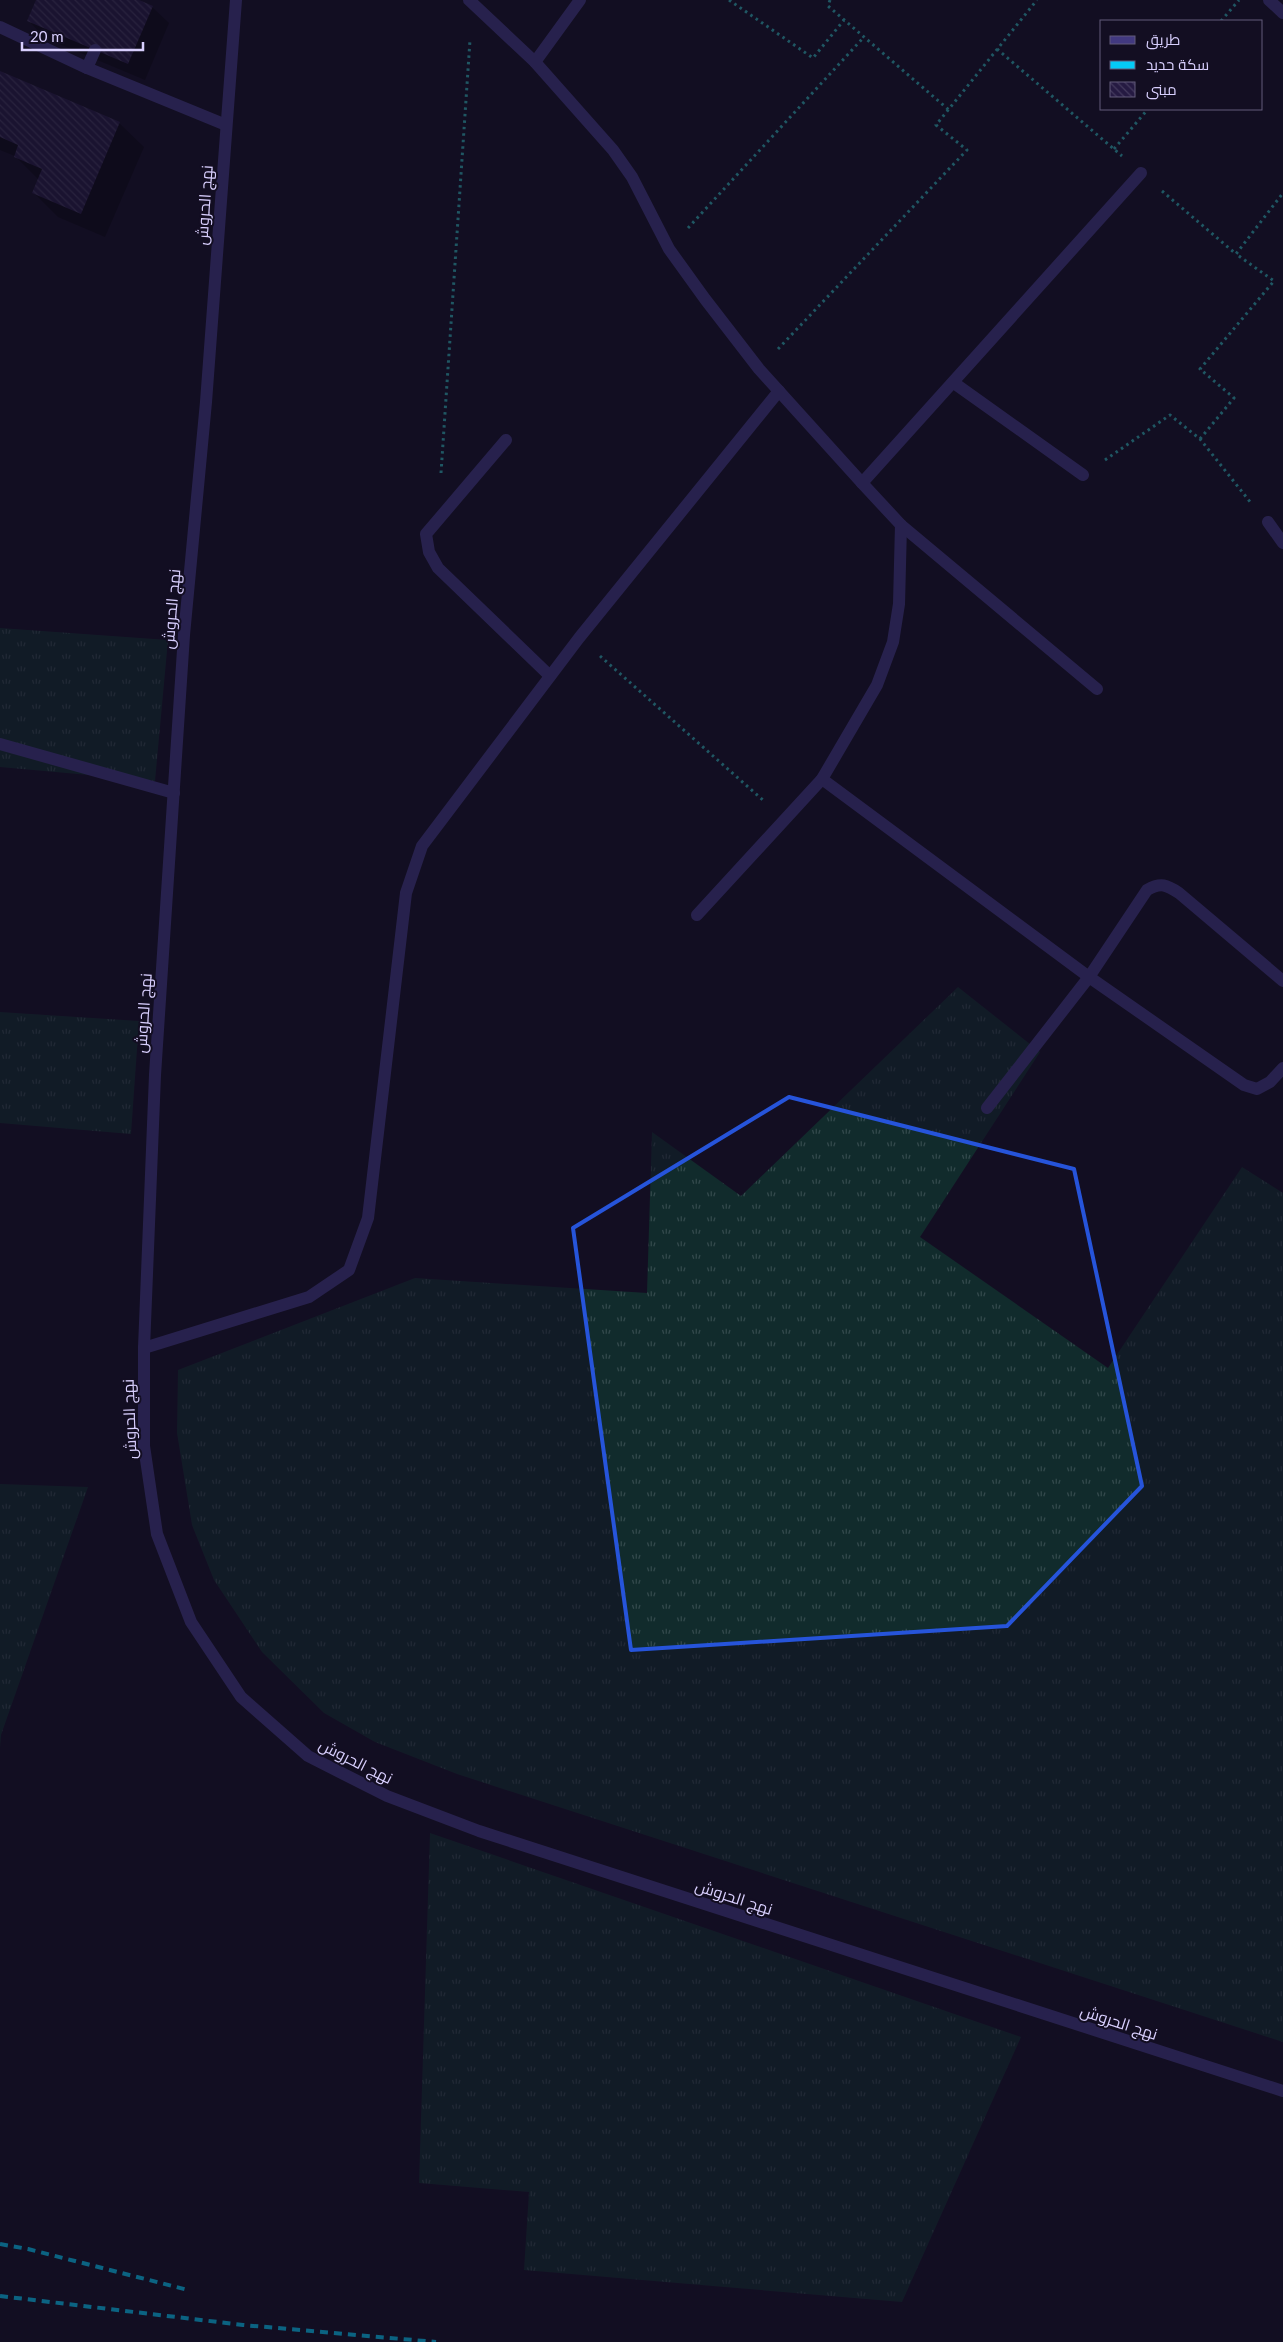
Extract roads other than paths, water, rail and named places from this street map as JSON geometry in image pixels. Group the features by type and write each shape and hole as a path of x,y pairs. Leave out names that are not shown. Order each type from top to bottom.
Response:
{"street":[{"name":"نهج الحروش","path":"236,0 174,793 155,1074 144,1348 144,1446 157,1534 192,1622 241,1697 308,1756 387,1796 479,1831 1283,2091"},
{"path":"535,62 580,0"},
{"path":"1269,0 1283,12"},
{"path":"471,1 535,62 613,150 632,178 669,249 759,369 862,483 901,525 1097,689"},
{"path":"0,27 87,68 226,125"},
{"path":"87,68 95,50"},
{"path":"862,483 954,384 1141,173"},
{"path":"954,384 1083,475"},
{"path":"144,1348 309,1297 349,1270 368,1218 406,893 422,846 579,638 779,391"},
{"path":"506,440 426,534 429,552 438,568 550,676"},
{"path":"1268,522 1283,543"},
{"path":"697,915 822,779 877,685 893,642 899,604 901,525"},
{"path":"0,744 174,793"},
{"path":"822,779 1089,977 1244,1085 1257,1089 1270,1082 1283,1068"},
{"path":"987,1108 1089,977 1147,890 1157,884 1168,885 1180,893 1283,982"}],"railway":[{"path":"0,2244 28,2249 188,2290"},
{"path":"0,2296 243,2325 436,2342"}]}
